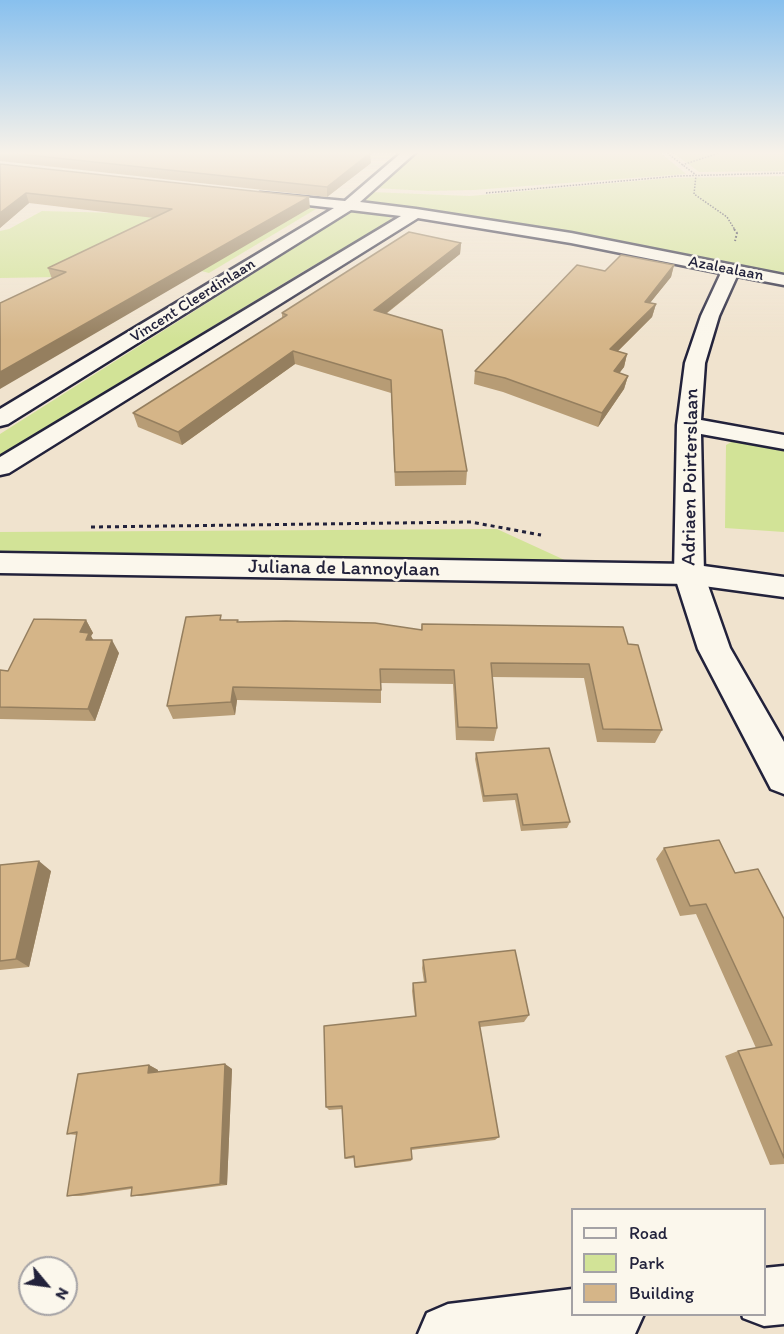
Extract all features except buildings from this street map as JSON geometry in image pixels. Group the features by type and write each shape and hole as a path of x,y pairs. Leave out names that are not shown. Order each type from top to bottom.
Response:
{"street":[{"name":"Vincent Cleerdinlaan","path":"0,419 332,215"},
{"path":"0,468 412,215"},
{"name":"Azalealaan","path":"430,215 571,238 784,280"},
{"name":"Adriaen Poirterslaan","path":"725,269 695,363 689,425 689,574 714,649 784,777"},
{"path":"689,425 784,442"},
{"name":"Juliana de Lannoylaan","path":"0,563 689,574 784,565"},
{"name":"Juliana de Lannoylaan","path":"689,574 784,587"},
{"path":"766,1297 784,1295"},
{"path":"448,1334 597,1316"}],"path":[{"path":"724,215 737,233 733,247 722,259 725,269"}],"green space":[{"path":"34,215 306,215 209,273 161,261 62,277 0,278 0,231 9,229"},
{"path":"346,215 386,215 391,218 390,222 309,268 0,455 0,434"},
{"path":"436,215 784,215 784,275"},
{"path":"733,441 784,451 784,532 725,528 726,445"},
{"path":"497,529 569,562 0,552 0,532"}]}
